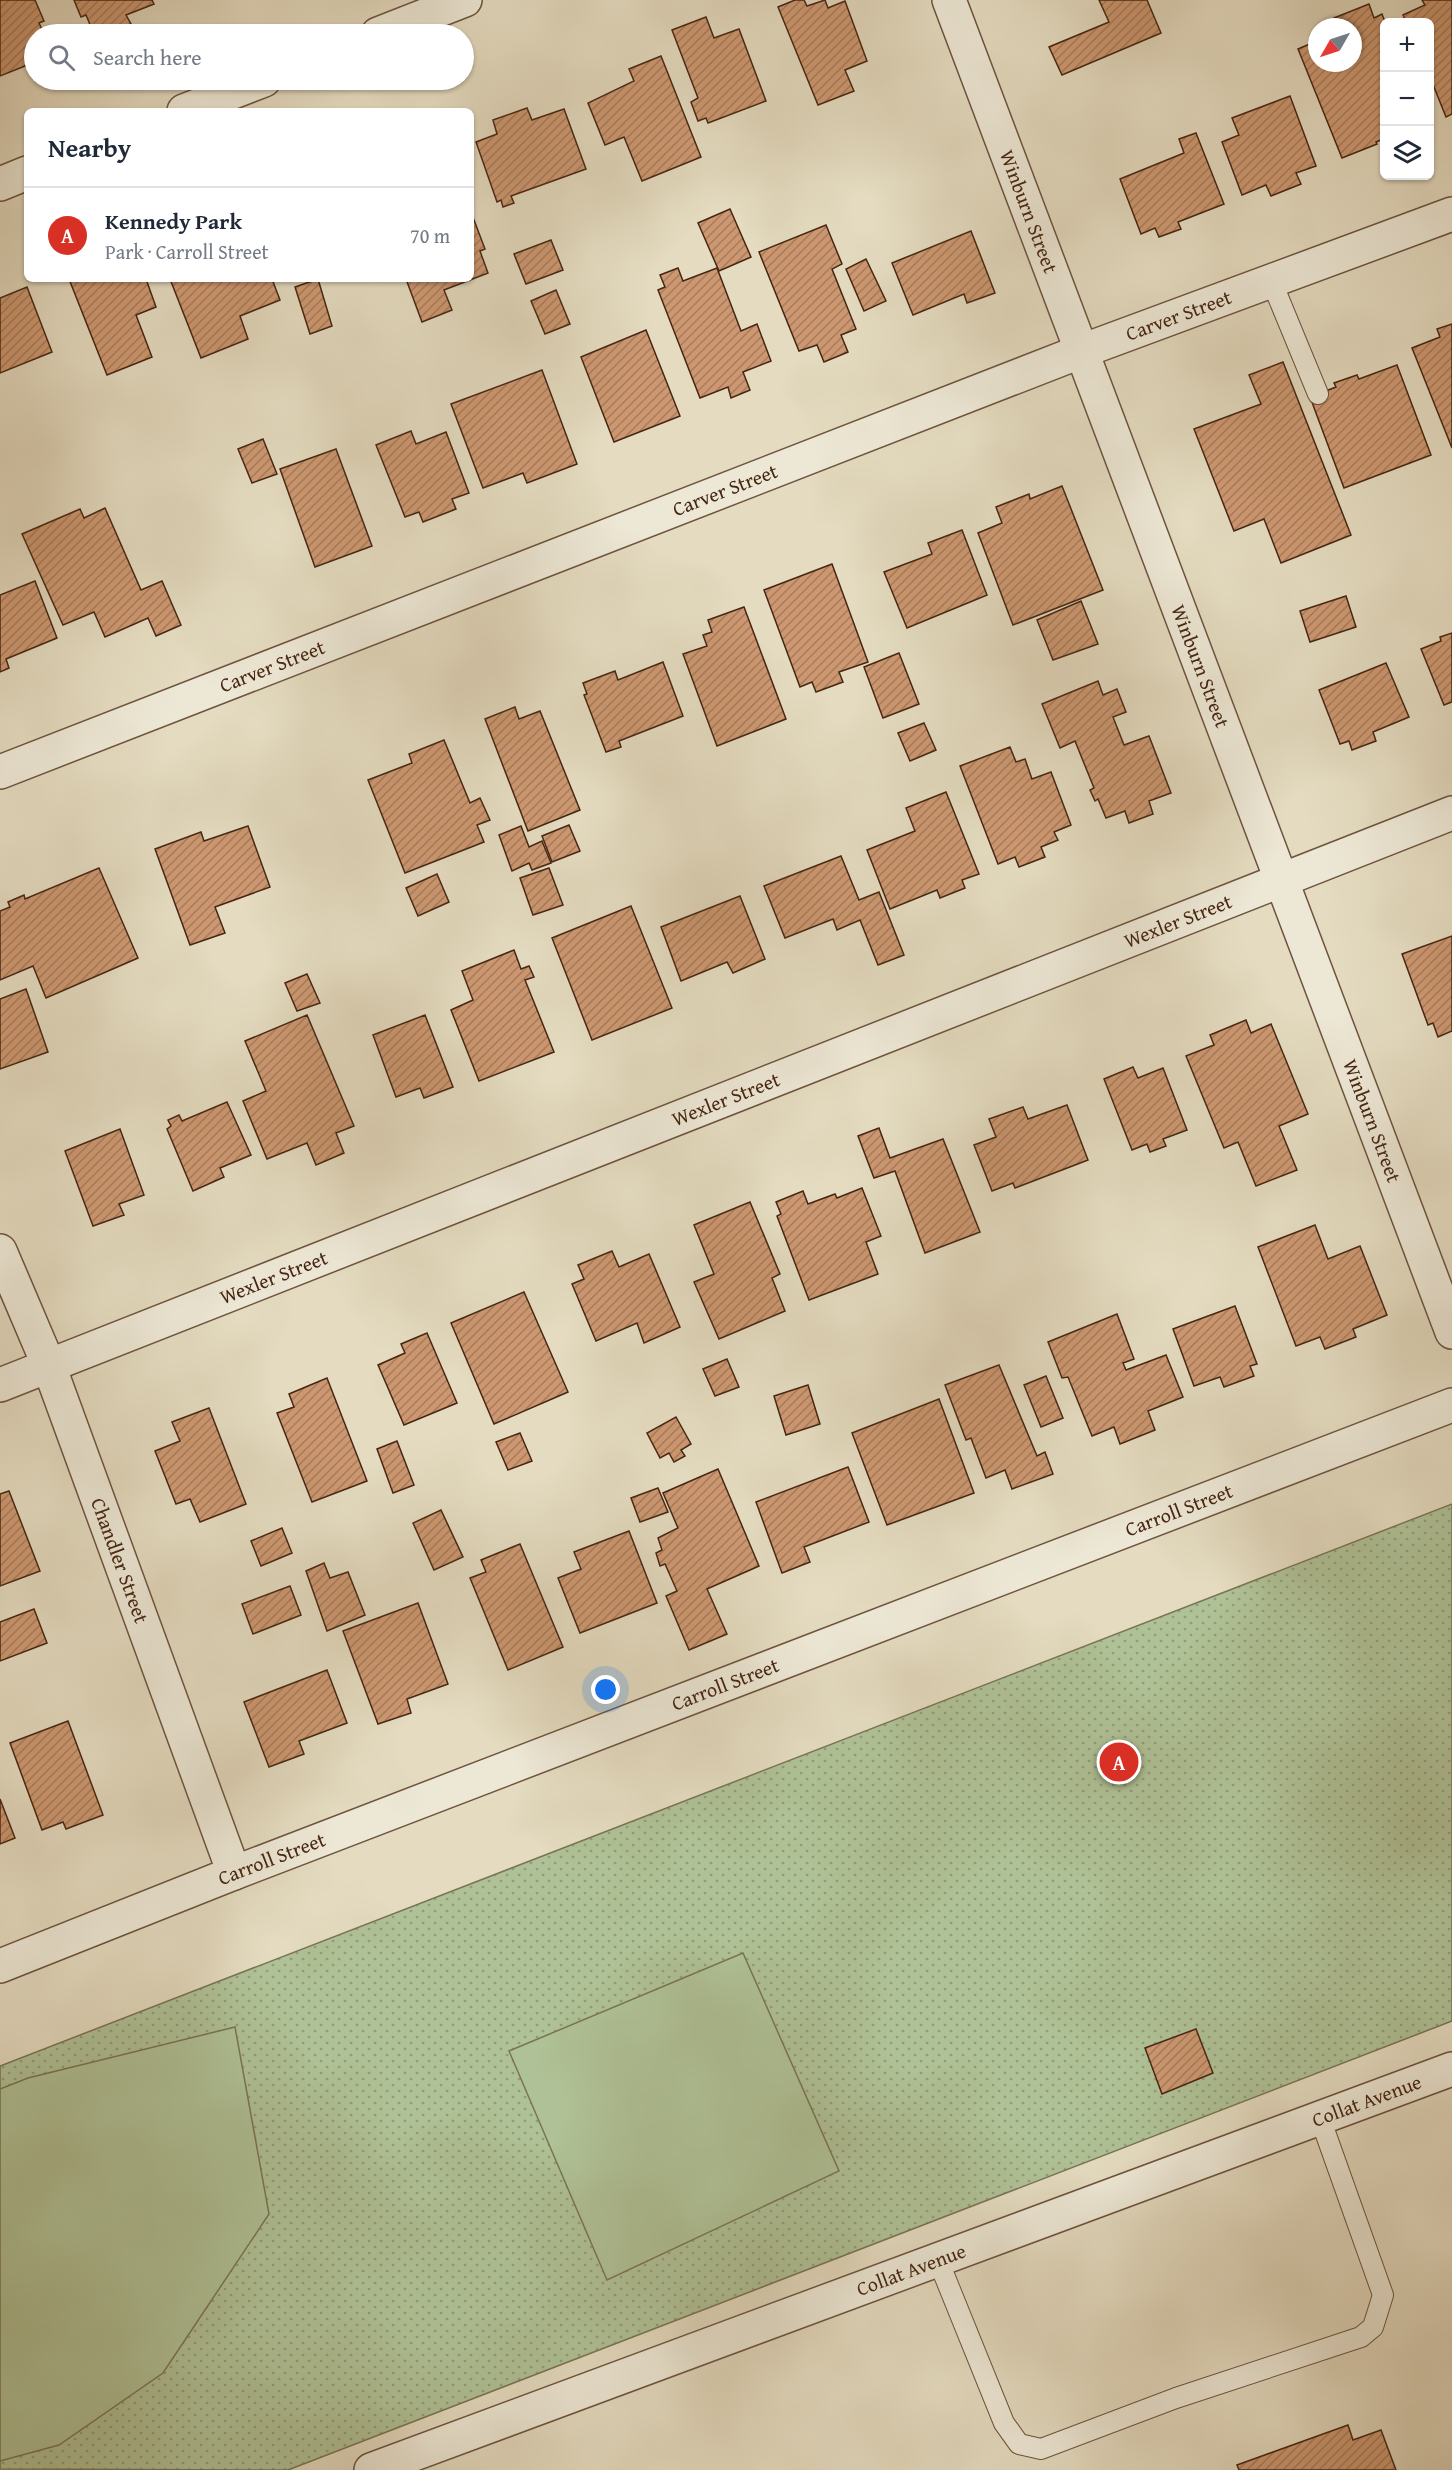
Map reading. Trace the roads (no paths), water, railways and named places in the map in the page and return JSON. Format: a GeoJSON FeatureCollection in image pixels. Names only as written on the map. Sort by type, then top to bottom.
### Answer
{"type":"FeatureCollection","features":[{"type":"Feature","properties":{"kind":"street"},"geometry":{"type":"LineString","coordinates":[[404,24],[465,0]]}},
{"type":"Feature","properties":{"kind":"street","name":"Winburn Street"},"geometry":{"type":"LineString","coordinates":[[950,0],[1452,1332]]}},
{"type":"Feature","properties":{"kind":"street"},"geometry":{"type":"LineString","coordinates":[[192,108],[238,90]]}},
{"type":"Feature","properties":{"kind":"street"},"geometry":{"type":"LineString","coordinates":[[0,184],[24,174]]}},
{"type":"Feature","properties":{"kind":"street","name":"Carver Street"},"geometry":{"type":"LineString","coordinates":[[0,772],[1082,351],[1271,280],[1451,218]]}},
{"type":"Feature","properties":{"kind":"street","name":"Wexler Street"},"geometry":{"type":"LineString","coordinates":[[0,1385],[1452,813]]}},
{"type":"Feature","properties":{"kind":"street","name":"Chandler Street"},"geometry":{"type":"LineString","coordinates":[[0,1251],[49,1366],[234,1873]]}},
{"type":"Feature","properties":{"kind":"street","name":"Carroll Street"},"geometry":{"type":"LineString","coordinates":[[0,1966],[234,1873],[1452,1405]]}},
{"type":"Feature","properties":{"kind":"street","name":"Collat Avenue"},"geometry":{"type":"LineString","coordinates":[[371,2470],[1452,2069]]}},
{"type":"Feature","properties":{"kind":"lane"},"geometry":{"type":"LineString","coordinates":[[1271,280],[1318,394]]}},
{"type":"Feature","properties":{"kind":"lane"},"geometry":{"type":"LineString","coordinates":[[938,2260],[1004,2423],[1019,2444],[1041,2449],[1176,2398],[1361,2337],[1373,2327],[1383,2295],[1320,2118]]}},
{"type":"Feature","properties":{"kind":"place","name":"Kennedy Park"},"geometry":{"type":"Point","coordinates":[1119,1762]}}]}
